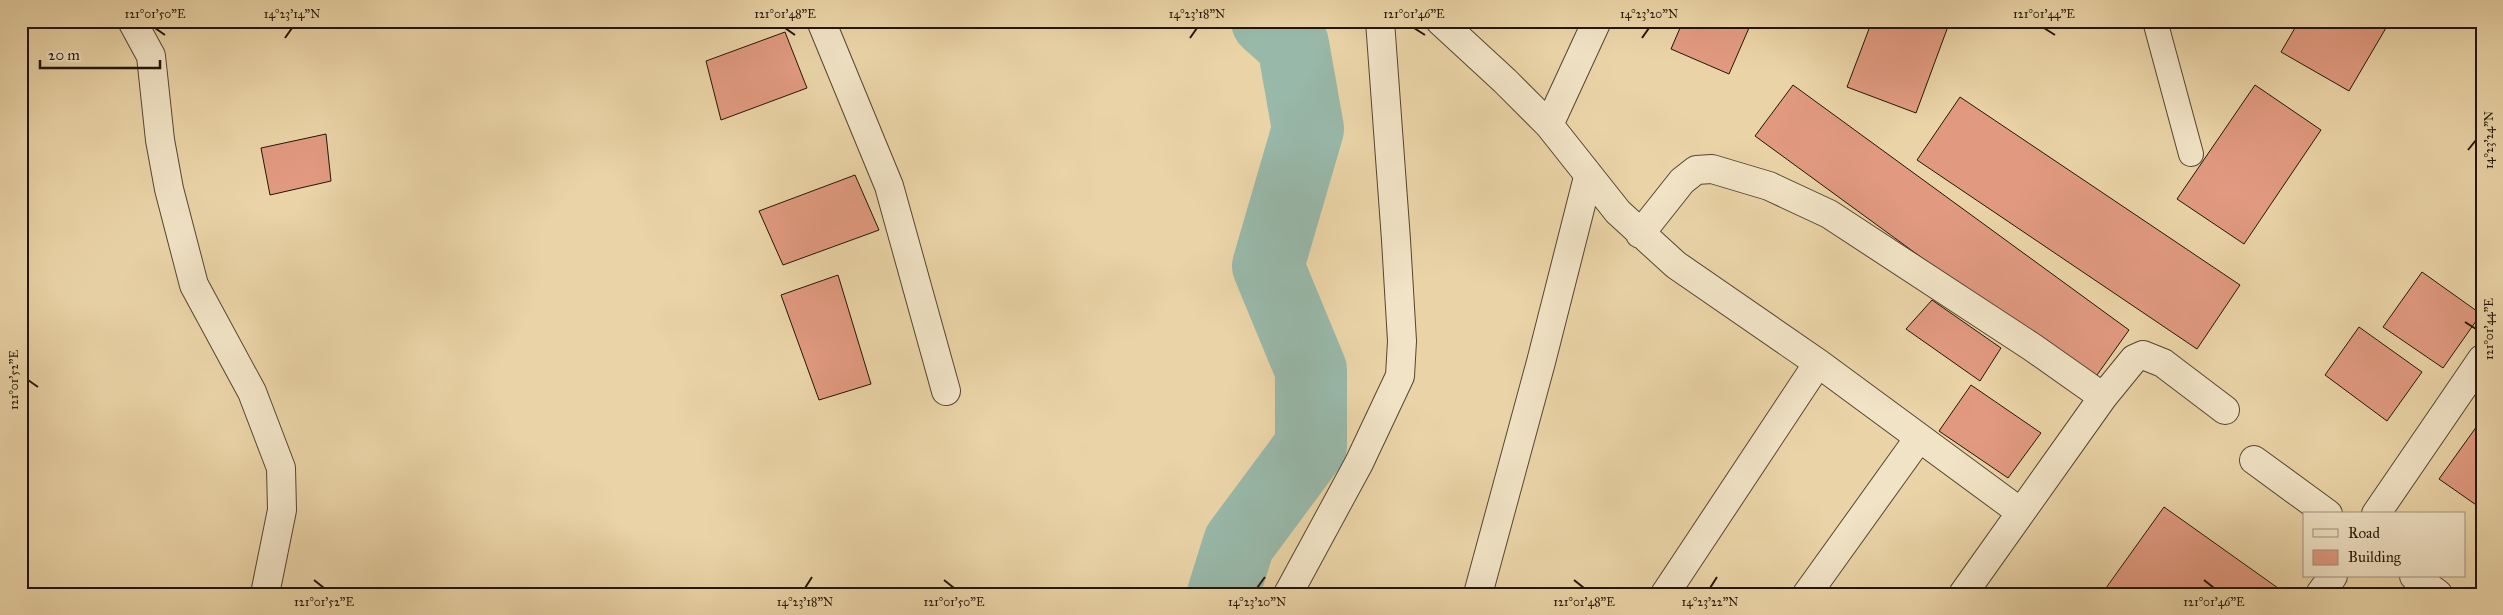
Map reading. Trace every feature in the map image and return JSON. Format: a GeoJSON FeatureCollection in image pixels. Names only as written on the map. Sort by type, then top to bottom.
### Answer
{"type":"FeatureCollection","features":[{"type":"Feature","properties":{"kind":"street"},"geometry":{"type":"LineString","coordinates":[[132,21],[152,56],[160,140],[169,189],[194,285],[252,392],[281,468],[282,510],[265,594]]}},
{"type":"Feature","properties":{"kind":"street"},"geometry":{"type":"LineString","coordinates":[[821,21],[890,186],[946,391]]}},
{"type":"Feature","properties":{"kind":"street"},"geometry":{"type":"LineString","coordinates":[[1288,594],[1359,463],[1400,376],[1402,341],[1380,21]]}},
{"type":"Feature","properties":{"kind":"street"},"geometry":{"type":"LineString","coordinates":[[1440,21],[1549,125],[1588,177],[1640,234],[1676,265],[1818,363],[2020,511]]}},
{"type":"Feature","properties":{"kind":"street"},"geometry":{"type":"LineString","coordinates":[[1549,125],[1597,21]]}},
{"type":"Feature","properties":{"kind":"street"},"geometry":{"type":"LineString","coordinates":[[1640,234],[1682,181],[1696,170],[1712,169],[1769,186],[1828,214],[2032,347],[2103,397]]}},
{"type":"Feature","properties":{"kind":"street"},"geometry":{"type":"LineString","coordinates":[[1478,594],[1541,362],[1588,177]]}},
{"type":"Feature","properties":{"kind":"street"},"geometry":{"type":"LineString","coordinates":[[1963,594],[2020,511],[2103,397],[2134,359],[2142,355],[2163,363],[2226,410]]}},
{"type":"Feature","properties":{"kind":"street"},"geometry":{"type":"LineString","coordinates":[[2377,512],[2482,359]]}},
{"type":"Feature","properties":{"kind":"street"},"geometry":{"type":"LineString","coordinates":[[1665,594],[1818,363]]}},
{"type":"Feature","properties":{"kind":"street"},"geometry":{"type":"LineString","coordinates":[[1807,594],[1919,438]]}},
{"type":"Feature","properties":{"kind":"street"},"geometry":{"type":"LineString","coordinates":[[2254,460],[2325,512]]}},
{"type":"Feature","properties":{"kind":"street"},"geometry":{"type":"LineString","coordinates":[[2320,594],[2332,578]]}},
{"type":"Feature","properties":{"kind":"street"},"geometry":{"type":"LineString","coordinates":[[2417,578],[2438,594]]}},
{"type":"Feature","properties":{"kind":"lane"},"geometry":{"type":"LineString","coordinates":[[2155,21],[2191,154]]}},
{"type":"Feature","properties":{"kind":"building"},"geometry":{"type":"Polygon","coordinates":[[[1683,21],[1752,21],[1729,74],[1671,49],[1683,21]]]}},
{"type":"Feature","properties":{"kind":"building"},"geometry":{"type":"Polygon","coordinates":[[[1872,21],[1950,21],[1916,113],[1847,87],[1872,21]]]}},
{"type":"Feature","properties":{"kind":"building"},"geometry":{"type":"Polygon","coordinates":[[[2299,21],[2390,21],[2349,91],[2281,52],[2299,21]]]}},
{"type":"Feature","properties":{"kind":"building"},"geometry":{"type":"Polygon","coordinates":[[[785,32],[807,88],[721,120],[706,61],[785,32]]]}},
{"type":"Feature","properties":{"kind":"building"},"geometry":{"type":"Polygon","coordinates":[[[1793,85],[2129,330],[2092,382],[1755,136],[1793,85]]]}},
{"type":"Feature","properties":{"kind":"building"},"geometry":{"type":"Polygon","coordinates":[[[2255,85],[2321,130],[2244,244],[2177,199],[2255,85]]]}},
{"type":"Feature","properties":{"kind":"building"},"geometry":{"type":"Polygon","coordinates":[[[1960,97],[2240,285],[2197,349],[1917,160],[1960,97]]]}},
{"type":"Feature","properties":{"kind":"building"},"geometry":{"type":"Polygon","coordinates":[[[326,134],[331,181],[270,195],[261,148],[326,134]]]}},
{"type":"Feature","properties":{"kind":"building"},"geometry":{"type":"Polygon","coordinates":[[[855,175],[879,230],[783,265],[759,211],[855,175]]]}},
{"type":"Feature","properties":{"kind":"building"},"geometry":{"type":"Polygon","coordinates":[[[2422,272],[2481,314],[2443,368],[2383,327],[2422,272]]]}},
{"type":"Feature","properties":{"kind":"building"},"geometry":{"type":"Polygon","coordinates":[[[838,275],[871,384],[819,400],[781,295],[838,275]]]}},
{"type":"Feature","properties":{"kind":"building"},"geometry":{"type":"Polygon","coordinates":[[[1932,300],[2001,348],[1980,381],[1906,329],[1932,300]]]}},
{"type":"Feature","properties":{"kind":"building"},"geometry":{"type":"Polygon","coordinates":[[[2359,327],[2422,372],[2387,421],[2325,375],[2359,327]]]}},
{"type":"Feature","properties":{"kind":"building"},"geometry":{"type":"Polygon","coordinates":[[[1971,385],[2041,433],[2008,478],[1939,431],[1971,385]]]}},
{"type":"Feature","properties":{"kind":"building"},"geometry":{"type":"Polygon","coordinates":[[[2482,419],[2482,509],[2439,479],[2482,419]]]}},
{"type":"Feature","properties":{"kind":"building"},"geometry":{"type":"Polygon","coordinates":[[[2164,507],[2278,588],[2274,594],[2113,594],[2106,588],[2164,507]]]}},
{"type":"Feature","properties":{"kind":"waterway"},"geometry":{"type":"LineString","coordinates":[[1223,594],[1239,543],[1311,446],[1311,370],[1268,266],[1308,129],[1293,44],[1267,21]]}}]}
